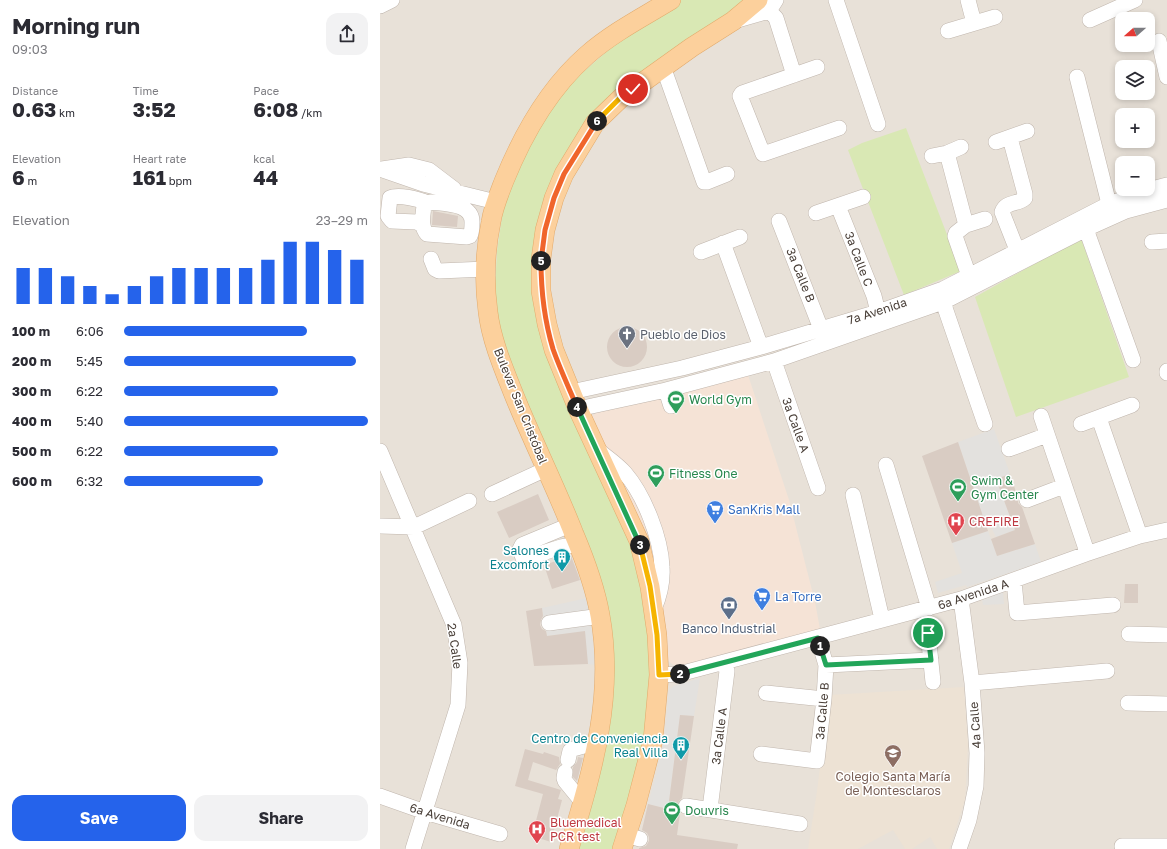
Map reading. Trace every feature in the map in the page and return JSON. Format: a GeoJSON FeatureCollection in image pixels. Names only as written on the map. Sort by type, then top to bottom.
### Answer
{"type":"FeatureCollection","features":[{"type":"Feature","properties":{"kind":"main road","name":"Bulevar San Cristóbal"},"geometry":{"type":"LineString","coordinates":[[569,849],[583,802],[598,742],[603,713],[606,682],[601,616],[595,590],[569,546],[562,528],[546,468],[497,352],[488,313],[484,226],[525,134],[541,108],[561,82],[587,55],[617,33],[671,0]]}},
{"type":"Feature","properties":{"kind":"main road"},"geometry":{"type":"LineString","coordinates":[[626,844],[653,740],[659,675],[657,635],[650,586],[639,541],[578,410],[554,350],[542,297],[541,259],[545,230],[554,198],[564,174],[595,123],[622,96],[692,47],[733,21],[768,4]]}},
{"type":"Feature","properties":{"kind":"street"},"geometry":{"type":"LineString","coordinates":[[380,6],[392,0]]}},
{"type":"Feature","properties":{"kind":"street"},"geometry":{"type":"LineString","coordinates":[[836,0],[878,124]]}},
{"type":"Feature","properties":{"kind":"street"},"geometry":{"type":"LineString","coordinates":[[968,0],[974,23]]}},
{"type":"Feature","properties":{"kind":"street"},"geometry":{"type":"LineString","coordinates":[[1090,20],[1135,0]]}},
{"type":"Feature","properties":{"kind":"street"},"geometry":{"type":"LineString","coordinates":[[768,4],[776,18],[794,75]]}},
{"type":"Feature","properties":{"kind":"street"},"geometry":{"type":"LineString","coordinates":[[948,31],[995,17]]}},
{"type":"Feature","properties":{"kind":"street"},"geometry":{"type":"LineString","coordinates":[[1160,41],[1167,77]]}},
{"type":"Feature","properties":{"kind":"street"},"geometry":{"type":"LineString","coordinates":[[633,89],[666,75],[692,47]]}},
{"type":"Feature","properties":{"kind":"street"},"geometry":{"type":"LineString","coordinates":[[817,67],[741,94],[762,153],[765,154],[839,128]]}},
{"type":"Feature","properties":{"kind":"street"},"geometry":{"type":"LineString","coordinates":[[666,75],[704,182],[727,174]]}},
{"type":"Feature","properties":{"kind":"street"},"geometry":{"type":"LineString","coordinates":[[1077,77],[1109,204]]}},
{"type":"Feature","properties":{"kind":"street"},"geometry":{"type":"LineString","coordinates":[[1017,250],[1002,212],[1007,204],[1022,201],[1026,194],[1003,140],[1027,131]]}},
{"type":"Feature","properties":{"kind":"street"},"geometry":{"type":"LineString","coordinates":[[932,156],[947,153],[961,147]]}},
{"type":"Feature","properties":{"kind":"street"},"geometry":{"type":"LineString","coordinates":[[947,153],[966,225]]}},
{"type":"Feature","properties":{"kind":"street"},"geometry":{"type":"LineString","coordinates":[[380,169],[409,164],[429,170],[460,193],[496,202]]}},
{"type":"Feature","properties":{"kind":"street","name":"7a Avenida"},"geometry":{"type":"LineString","coordinates":[[571,392],[682,368],[761,347],[878,312],[943,289],[1109,204],[1167,185]]}},
{"type":"Feature","properties":{"kind":"street"},"geometry":{"type":"LineString","coordinates":[[422,225],[417,222],[389,219],[390,198],[394,196],[420,199],[427,203],[431,202],[462,207],[484,226],[467,237],[427,234],[422,225],[424,206],[427,203]]}},
{"type":"Feature","properties":{"kind":"street"},"geometry":{"type":"LineString","coordinates":[[816,213],[863,197]]}},
{"type":"Feature","properties":{"kind":"street","name":"7a Avenida"},"geometry":{"type":"LineString","coordinates":[[578,410],[666,390],[774,361],[943,302],[1086,229],[1126,211],[1167,200]]}},
{"type":"Feature","properties":{"kind":"street","name":"3a Calle C"},"geometry":{"type":"LineString","coordinates":[[838,206],[874,296],[878,312]]}},
{"type":"Feature","properties":{"kind":"street"},"geometry":{"type":"LineString","coordinates":[[969,276],[955,236],[957,231],[966,225],[985,219]]}},
{"type":"Feature","properties":{"kind":"street","name":"3a Calle B"},"geometry":{"type":"LineString","coordinates":[[779,221],[821,329]]}},
{"type":"Feature","properties":{"kind":"street"},"geometry":{"type":"LineString","coordinates":[[1086,229],[1133,360]]}},
{"type":"Feature","properties":{"kind":"street"},"geometry":{"type":"LineString","coordinates":[[701,252],[740,237]]}},
{"type":"Feature","properties":{"kind":"street"},"geometry":{"type":"LineString","coordinates":[[1152,242],[1167,241]]}},
{"type":"Feature","properties":{"kind":"street"},"geometry":{"type":"LineString","coordinates":[[723,243],[761,347]]}},
{"type":"Feature","properties":{"kind":"street"},"geometry":{"type":"LineString","coordinates":[[431,259],[435,269],[439,271],[486,269]]}},
{"type":"Feature","properties":{"kind":"street"},"geometry":{"type":"LineString","coordinates":[[943,302],[986,424]]}},
{"type":"Feature","properties":{"kind":"street","name":"3a Calle A"},"geometry":{"type":"LineString","coordinates":[[774,361],[818,488]]}},
{"type":"Feature","properties":{"kind":"street"},"geometry":{"type":"LineString","coordinates":[[682,368],[687,384]]}},
{"type":"Feature","properties":{"kind":"street"},"geometry":{"type":"LineString","coordinates":[[666,390],[671,406]]}},
{"type":"Feature","properties":{"kind":"street"},"geometry":{"type":"LineString","coordinates":[[1081,424],[1132,404]]}},
{"type":"Feature","properties":{"kind":"street"},"geometry":{"type":"LineString","coordinates":[[1041,416],[1085,546],[1086,554]]}},
{"type":"Feature","properties":{"kind":"street"},"geometry":{"type":"LineString","coordinates":[[1099,418],[1140,536]]}},
{"type":"Feature","properties":{"kind":"street"},"geometry":{"type":"LineString","coordinates":[[1009,449],[1047,435]]}},
{"type":"Feature","properties":{"kind":"street","name":"2a Calle"},"geometry":{"type":"LineString","coordinates":[[380,451],[414,527],[454,625],[460,663],[458,705],[413,849]]}},
{"type":"Feature","properties":{"kind":"street"},"geometry":{"type":"LineString","coordinates":[[886,465],[929,608]]}},
{"type":"Feature","properties":{"kind":"street"},"geometry":{"type":"LineString","coordinates":[[492,494],[546,468]]}},
{"type":"Feature","properties":{"kind":"street"},"geometry":{"type":"LineString","coordinates":[[1027,500],[1064,486]]}},
{"type":"Feature","properties":{"kind":"street"},"geometry":{"type":"LineString","coordinates":[[853,495],[882,620]]}},
{"type":"Feature","properties":{"kind":"street"},"geometry":{"type":"LineString","coordinates":[[380,526],[414,527],[469,501]]}},
{"type":"Feature","properties":{"kind":"street"},"geometry":{"type":"LineString","coordinates":[[562,528],[522,545],[520,549],[523,558],[569,546]]}},
{"type":"Feature","properties":{"kind":"street","name":"6a Avenida A"},"geometry":{"type":"LineString","coordinates":[[659,675],[679,674],[724,663],[962,599],[1086,554],[1140,536],[1167,530]]}},
{"type":"Feature","properties":{"kind":"street"},"geometry":{"type":"LineString","coordinates":[[1014,580],[1017,613],[1113,605]]}},
{"type":"Feature","properties":{"kind":"street","name":"4a Calle"},"geometry":{"type":"LineString","coordinates":[[959,849],[969,820],[976,786],[977,753],[972,683],[962,599]]}},
{"type":"Feature","properties":{"kind":"street"},"geometry":{"type":"LineString","coordinates":[[549,623],[601,616]]}},
{"type":"Feature","properties":{"kind":"street"},"geometry":{"type":"LineString","coordinates":[[928,633],[933,682]]}},
{"type":"Feature","properties":{"kind":"street"},"geometry":{"type":"LineString","coordinates":[[1129,634],[1167,635]]}},
{"type":"Feature","properties":{"kind":"street","name":"3a Calle B"},"geometry":{"type":"LineString","coordinates":[[762,754],[817,761],[826,665],[818,638]]}},
{"type":"Feature","properties":{"kind":"street"},"geometry":{"type":"LineString","coordinates":[[826,665],[931,660]]}},
{"type":"Feature","properties":{"kind":"street","name":"3a Calle A"},"geometry":{"type":"LineString","coordinates":[[710,809],[727,671],[724,663]]}},
{"type":"Feature","properties":{"kind":"street"},"geometry":{"type":"LineString","coordinates":[[972,683],[1107,671]]}},
{"type":"Feature","properties":{"kind":"street"},"geometry":{"type":"LineString","coordinates":[[766,692],[824,699]]}},
{"type":"Feature","properties":{"kind":"street"},"geometry":{"type":"LineString","coordinates":[[1128,703],[1167,704]]}},
{"type":"Feature","properties":{"kind":"street"},"geometry":{"type":"LineString","coordinates":[[583,802],[565,781],[566,766],[570,751],[598,742]]}},
{"type":"Feature","properties":{"kind":"street","name":"6a Avenida"},"geometry":{"type":"LineString","coordinates":[[380,796],[425,812],[500,834]]}},
{"type":"Feature","properties":{"kind":"street"},"geometry":{"type":"LineString","coordinates":[[686,806],[800,824]]}},
{"type":"Feature","properties":{"kind":"street"},"geometry":{"type":"LineString","coordinates":[[1122,846],[1167,846]]}},
{"type":"Feature","properties":{"kind":"shaded area"},"geometry":{"type":"Polygon","coordinates":[[[380,0],[1167,0],[1167,849],[380,849],[380,0]]]}},
{"type":"Feature","properties":{"kind":"shaded area","name":"SanKris Mall"},"geometry":{"type":"Polygon","coordinates":[[[748,375],[789,500],[815,602],[820,629],[681,668],[672,664],[666,659],[590,417],[599,411],[748,375]]]}},
{"type":"Feature","properties":{"kind":"shaded area"},"geometry":{"type":"Polygon","coordinates":[[[994,429],[1010,474],[996,479],[1015,530],[996,537],[990,525],[986,526],[958,442],[994,429]]]}},
{"type":"Feature","properties":{"kind":"shaded area"},"geometry":{"type":"Polygon","coordinates":[[[988,531],[997,556],[1035,544],[1041,562],[967,587],[966,585],[938,593],[935,582],[962,573],[952,543],[988,531]]]}},
{"type":"Feature","properties":{"kind":"shaded area"},"geometry":{"type":"Polygon","coordinates":[[[1003,592],[1004,604],[983,605],[982,599],[1003,592]]]}},
{"type":"Feature","properties":{"kind":"shaded area"},"geometry":{"type":"Polygon","coordinates":[[[587,598],[596,665],[588,664],[584,632],[547,636],[542,608],[587,598]]]}},
{"type":"Feature","properties":{"kind":"shaded area"},"geometry":{"type":"Polygon","coordinates":[[[700,678],[694,716],[680,715],[667,817],[656,815],[660,807],[648,804],[665,734],[669,692],[674,686],[700,678]]]}},
{"type":"Feature","properties":{"kind":"shaded area","name":"Colegio Santa María de Montesclaros"},"geometry":{"type":"Polygon","coordinates":[[[964,687],[968,745],[965,800],[949,849],[937,849],[930,837],[912,849],[905,849],[893,830],[858,849],[808,849],[829,695],[964,687]]]}},
{"type":"Feature","properties":{"kind":"green space"},"geometry":{"type":"Polygon","coordinates":[[[679,0],[752,0],[629,86],[564,166],[536,285],[635,544],[655,676],[649,735],[617,849],[574,849],[608,654],[502,344],[494,305],[497,251],[505,196],[515,166],[566,87],[620,40],[679,0]]]}},
{"type":"Feature","properties":{"kind":"green space"},"geometry":{"type":"Polygon","coordinates":[[[906,128],[961,271],[904,295],[848,150],[862,143],[906,128]]]}},
{"type":"Feature","properties":{"kind":"green space"},"geometry":{"type":"Polygon","coordinates":[[[1081,238],[1129,377],[1016,417],[975,297],[1081,238]]]}},
{"type":"Feature","properties":{"kind":"building"},"geometry":{"type":"Polygon","coordinates":[[[433,211],[458,216],[457,227],[432,225],[433,211]]]}},
{"type":"Feature","properties":{"kind":"building","name":"Pueblo de Dios"},"geometry":{"type":"Polygon","coordinates":[[[631,327],[638,330],[644,336],[647,347],[646,355],[638,364],[631,367],[623,367],[616,364],[608,355],[607,343],[610,336],[619,328],[631,327]]]}},
{"type":"Feature","properties":{"kind":"building","name":"Swim & Gym Center"},"geometry":{"type":"Polygon","coordinates":[[[958,442],[988,531],[952,543],[922,456],[958,442]]]}},
{"type":"Feature","properties":{"kind":"building"},"geometry":{"type":"Polygon","coordinates":[[[1010,474],[1018,498],[1018,503],[1022,507],[1035,544],[997,556],[991,539],[1015,530],[996,479],[1010,474]]]}},
{"type":"Feature","properties":{"kind":"building"},"geometry":{"type":"Polygon","coordinates":[[[538,494],[549,520],[509,538],[497,512],[538,494]]]}},
{"type":"Feature","properties":{"kind":"building","name":"Salones Excomfort"},"geometry":{"type":"Polygon","coordinates":[[[571,556],[580,580],[552,589],[544,565],[571,556]]]}},
{"type":"Feature","properties":{"kind":"building"},"geometry":{"type":"Polygon","coordinates":[[[1125,584],[1138,584],[1138,603],[1124,603],[1125,584]]]}},
{"type":"Feature","properties":{"kind":"building"},"geometry":{"type":"Polygon","coordinates":[[[542,608],[543,616],[540,625],[542,629],[546,631],[547,636],[585,631],[588,664],[534,666],[526,611],[542,608]]]}},
{"type":"Feature","properties":{"kind":"building","name":"Centro de Conveniencia Real Villa"},"geometry":{"type":"Polygon","coordinates":[[[680,715],[694,716],[682,798],[677,805],[680,813],[677,835],[738,844],[737,849],[639,849],[646,846],[649,841],[647,833],[642,830],[648,804],[668,809],[680,715]]]}},
{"type":"Feature","properties":{"kind":"building"},"geometry":{"type":"Polygon","coordinates":[[[525,749],[543,754],[544,752],[559,757],[560,764],[556,770],[533,762],[528,780],[561,790],[558,799],[562,800],[551,842],[532,836],[543,794],[515,786],[525,749]]]}},
{"type":"Feature","properties":{"kind":"building"},"geometry":{"type":"Polygon","coordinates":[[[578,757],[583,758],[577,781],[573,777],[573,767],[577,762],[578,757]]]}},
{"type":"Feature","properties":{"kind":"place","name":"Pueblo de Dios"},"geometry":{"type":"Point","coordinates":[627,349]}},
{"type":"Feature","properties":{"kind":"place","name":"World Gym"},"geometry":{"type":"Point","coordinates":[676,414]}},
{"type":"Feature","properties":{"kind":"place","name":"Fitness One"},"geometry":{"type":"Point","coordinates":[656,488]}},
{"type":"Feature","properties":{"kind":"place","name":"Swim & Gym Center"},"geometry":{"type":"Point","coordinates":[958,502]}},
{"type":"Feature","properties":{"kind":"place","name":"SanKris Mall"},"geometry":{"type":"Point","coordinates":[715,524]}},
{"type":"Feature","properties":{"kind":"place","name":"CREFIRE"},"geometry":{"type":"Point","coordinates":[956,536]}},
{"type":"Feature","properties":{"kind":"place","name":"Salones Excomfort"},"geometry":{"type":"Point","coordinates":[562,572]}},
{"type":"Feature","properties":{"kind":"place","name":"La Torre"},"geometry":{"type":"Point","coordinates":[762,611]}},
{"type":"Feature","properties":{"kind":"place","name":"Banco Industrial"},"geometry":{"type":"Point","coordinates":[729,620]}},
{"type":"Feature","properties":{"kind":"place","name":"Centro de Conveniencia Real Villa"},"geometry":{"type":"Point","coordinates":[681,760]}},
{"type":"Feature","properties":{"kind":"place","name":"Colegio Santa María de Montesclaros"},"geometry":{"type":"Point","coordinates":[893,768]}},
{"type":"Feature","properties":{"kind":"place","name":"Douvris"},"geometry":{"type":"Point","coordinates":[672,825]}},
{"type":"Feature","properties":{"kind":"place","name":"Bluemedical PCR test"},"geometry":{"type":"Point","coordinates":[537,844]}},
{"type":"Feature","properties":{"kind":"route"},"geometry":{"type":"LineString","coordinates":[[633,89],[622,96],[595,123],[564,174],[554,198],[545,230],[541,259],[541,291],[547,324],[554,350],[578,410],[639,541],[650,586],[657,635],[659,675],[679,674],[818,638],[826,665],[931,660],[928,633]]}}]}
